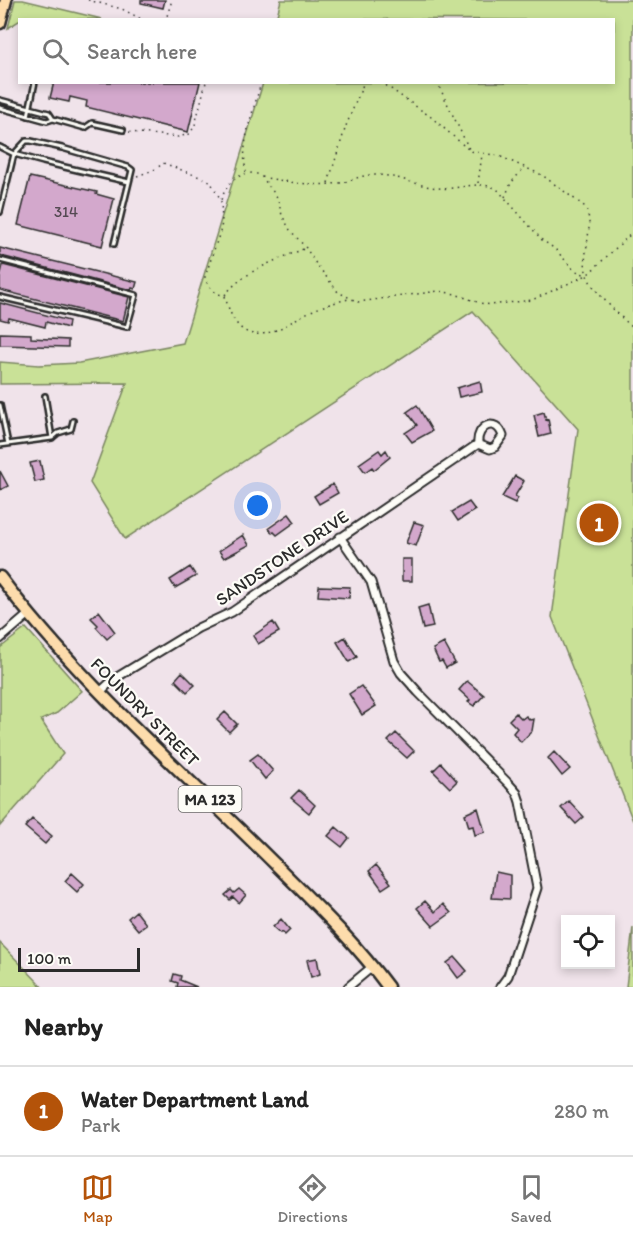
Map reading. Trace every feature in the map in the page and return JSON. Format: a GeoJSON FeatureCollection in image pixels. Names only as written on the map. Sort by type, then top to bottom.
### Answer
{"type":"FeatureCollection","features":[{"type":"Feature","properties":{"kind":"highway"},"geometry":{"type":"LineString","coordinates":[[0,23],[6,0]]}},
{"type":"Feature","properties":{"kind":"highway","name":"MA 123"},"geometry":{"type":"LineString","coordinates":[[0,577],[29,614]]}},
{"type":"Feature","properties":{"kind":"highway","name":"FOUNDRY STREET"},"geometry":{"type":"LineString","coordinates":[[29,614],[101,691],[328,915],[388,987]]}},
{"type":"Feature","properties":{"kind":"street","name":"SANDSTONE DRIVE"},"geometry":{"type":"LineString","coordinates":[[101,691],[114,679],[198,628],[232,612],[478,444]]}},
{"type":"Feature","properties":{"kind":"street"},"geometry":{"type":"LineString","coordinates":[[340,537],[371,582],[392,653],[401,673],[517,793],[537,888],[508,976],[500,987]]}},
{"type":"Feature","properties":{"kind":"street"},"geometry":{"type":"LineString","coordinates":[[0,639],[29,614]]}},
{"type":"Feature","properties":{"kind":"street"},"geometry":{"type":"LineString","coordinates":[[348,987],[372,967]]}},
{"type":"Feature","properties":{"kind":"lane"},"geometry":{"type":"LineString","coordinates":[[28,116],[35,84]]}},
{"type":"Feature","properties":{"kind":"lane"},"geometry":{"type":"LineString","coordinates":[[0,100],[49,113],[53,119]]}},
{"type":"Feature","properties":{"kind":"lane"},"geometry":{"type":"LineString","coordinates":[[0,108],[47,121],[53,119],[85,128],[92,123],[123,130]]}},
{"type":"Feature","properties":{"kind":"lane"},"geometry":{"type":"LineString","coordinates":[[0,212],[14,154],[28,141],[51,146],[130,168],[132,171],[114,243]]}},
{"type":"Feature","properties":{"kind":"lane"},"geometry":{"type":"LineString","coordinates":[[0,147],[14,154],[129,182]]}},
{"type":"Feature","properties":{"kind":"lane"},"geometry":{"type":"LineString","coordinates":[[0,260],[136,295],[127,327],[0,297]]}},
{"type":"Feature","properties":{"kind":"lane"},"geometry":{"type":"LineString","coordinates":[[45,396],[52,438]]}},
{"type":"Feature","properties":{"kind":"lane"},"geometry":{"type":"LineString","coordinates":[[0,405],[8,444]]}},
{"type":"Feature","properties":{"kind":"lane"},"geometry":{"type":"LineString","coordinates":[[0,445],[52,438],[58,433],[71,429],[73,421]]}},
{"type":"Feature","properties":{"kind":"path"},"geometry":{"type":"LineString","coordinates":[[88,0],[122,9],[139,18]]}},
{"type":"Feature","properties":{"kind":"path"},"geometry":{"type":"LineString","coordinates":[[165,18],[172,0]]}},
{"type":"Feature","properties":{"kind":"path"},"geometry":{"type":"LineString","coordinates":[[123,130],[178,137],[190,134],[195,124],[205,84]]}},
{"type":"Feature","properties":{"kind":"path"},"geometry":{"type":"LineString","coordinates":[[246,173],[244,148],[254,100],[260,84]]}},
{"type":"Feature","properties":{"kind":"path"},"geometry":{"type":"LineString","coordinates":[[327,184],[346,126],[363,84]]}},
{"type":"Feature","properties":{"kind":"path"},"geometry":{"type":"LineString","coordinates":[[384,84],[431,117],[470,151],[506,158],[542,175],[584,206],[588,212],[589,222],[586,238],[587,275]]}},
{"type":"Feature","properties":{"kind":"path"},"geometry":{"type":"LineString","coordinates":[[438,84],[470,151]]}},
{"type":"Feature","properties":{"kind":"path"},"geometry":{"type":"LineString","coordinates":[[478,184],[482,154]]}},
{"type":"Feature","properties":{"kind":"path"},"geometry":{"type":"LineString","coordinates":[[129,182],[139,175],[156,169],[163,163],[210,182],[221,200],[222,223],[205,277],[208,285],[217,294],[225,295]]}},
{"type":"Feature","properties":{"kind":"path"},"geometry":{"type":"LineString","coordinates":[[504,198],[511,183],[524,168]]}},
{"type":"Feature","properties":{"kind":"path"},"geometry":{"type":"LineString","coordinates":[[221,200],[236,176],[246,173],[255,173],[262,177],[291,183],[342,183],[374,174],[395,176],[439,189],[478,184],[490,186],[497,189],[542,240],[555,249],[574,270],[587,275],[609,304],[633,328]]}},
{"type":"Feature","properties":{"kind":"path"},"geometry":{"type":"LineString","coordinates":[[262,177],[277,197],[282,215],[290,230],[338,292],[358,302],[439,291],[480,303],[503,304],[532,300],[587,275],[633,232]]}},
{"type":"Feature","properties":{"kind":"path"},"geometry":{"type":"LineString","coordinates":[[306,248],[271,262],[235,282],[225,295],[229,314],[239,327],[247,332],[258,334],[276,330],[310,311],[349,299]]}},
{"type":"Feature","properties":{"kind":"green space"},"geometry":{"type":"Polygon","coordinates":[[[15,0],[98,18],[18,18],[18,21],[8,28],[15,0]]]}},
{"type":"Feature","properties":{"kind":"green space"},"geometry":{"type":"Polygon","coordinates":[[[281,0],[633,0],[633,821],[552,617],[578,429],[473,311],[125,539],[90,483],[127,383],[0,384],[0,362],[39,365],[79,363],[183,343],[263,84],[615,84],[615,18],[276,18],[281,0]]]}},
{"type":"Feature","properties":{"kind":"green space"},"geometry":{"type":"Polygon","coordinates":[[[26,628],[82,691],[57,713],[41,720],[63,754],[0,826],[0,648],[26,628]]]}},
{"type":"Feature","properties":{"kind":"green space"},"geometry":{"type":"Polygon","coordinates":[[[633,927],[633,987],[626,987],[633,927]]]}},
{"type":"Feature","properties":{"kind":"green space"},"geometry":{"type":"Polygon","coordinates":[[[0,943],[38,982],[42,987],[0,987],[0,943]]]}},
{"type":"Feature","properties":{"kind":"building"},"geometry":{"type":"Polygon","coordinates":[[[141,0],[165,0],[163,8],[141,3],[141,0]]]}},
{"type":"Feature","properties":{"kind":"building"},"geometry":{"type":"Polygon","coordinates":[[[54,84],[200,84],[188,132],[86,107],[87,101],[70,97],[69,102],[50,98],[54,84]]]}},
{"type":"Feature","properties":{"kind":"building"},"geometry":{"type":"Polygon","coordinates":[[[30,177],[97,192],[96,194],[114,199],[102,246],[18,225],[30,177]]]}},
{"type":"Feature","properties":{"kind":"building"},"geometry":{"type":"Polygon","coordinates":[[[0,248],[137,282],[135,289],[131,290],[5,257],[0,255],[0,248]]]}},
{"type":"Feature","properties":{"kind":"building"},"geometry":{"type":"Polygon","coordinates":[[[3,265],[129,297],[123,321],[0,290],[3,265]]]}},
{"type":"Feature","properties":{"kind":"building"},"geometry":{"type":"Polygon","coordinates":[[[0,303],[69,321],[68,328],[46,322],[45,327],[9,318],[8,321],[0,319],[0,303]]]}},
{"type":"Feature","properties":{"kind":"building"},"geometry":{"type":"Polygon","coordinates":[[[0,333],[31,334],[31,338],[68,340],[68,347],[0,345],[0,333]]]}},
{"type":"Feature","properties":{"kind":"building"},"geometry":{"type":"Polygon","coordinates":[[[480,381],[482,392],[459,397],[457,388],[480,381]]]}},
{"type":"Feature","properties":{"kind":"building"},"geometry":{"type":"Polygon","coordinates":[[[417,405],[432,431],[412,442],[405,433],[417,425],[407,412],[417,405]]]}},
{"type":"Feature","properties":{"kind":"building"},"geometry":{"type":"Polygon","coordinates":[[[544,412],[551,434],[539,437],[534,415],[544,412]]]}},
{"type":"Feature","properties":{"kind":"building"},"geometry":{"type":"Polygon","coordinates":[[[379,450],[382,454],[386,450],[390,457],[374,470],[372,467],[365,472],[359,464],[379,450]]]}},
{"type":"Feature","properties":{"kind":"building"},"geometry":{"type":"Polygon","coordinates":[[[40,461],[44,480],[35,482],[30,463],[40,461]]]}},
{"type":"Feature","properties":{"kind":"building"},"geometry":{"type":"Polygon","coordinates":[[[0,471],[8,486],[0,490],[0,471]]]}},
{"type":"Feature","properties":{"kind":"building"},"geometry":{"type":"Polygon","coordinates":[[[515,476],[524,481],[515,496],[518,498],[515,503],[502,497],[515,476]]]}},
{"type":"Feature","properties":{"kind":"building"},"geometry":{"type":"Polygon","coordinates":[[[333,484],[338,493],[319,504],[314,496],[333,484]]]}},
{"type":"Feature","properties":{"kind":"building"},"geometry":{"type":"Polygon","coordinates":[[[469,502],[475,510],[458,521],[452,512],[469,502]]]}},
{"type":"Feature","properties":{"kind":"building"},"geometry":{"type":"Polygon","coordinates":[[[289,514],[295,522],[277,535],[272,533],[269,528],[289,514]]]}},
{"type":"Feature","properties":{"kind":"building"},"geometry":{"type":"Polygon","coordinates":[[[414,522],[424,525],[416,546],[406,543],[414,522]]]}},
{"type":"Feature","properties":{"kind":"building"},"geometry":{"type":"Polygon","coordinates":[[[243,535],[249,545],[224,558],[219,551],[243,535]]]}},
{"type":"Feature","properties":{"kind":"building"},"geometry":{"type":"Polygon","coordinates":[[[402,559],[412,559],[412,581],[402,581],[402,559]]]}},
{"type":"Feature","properties":{"kind":"building"},"geometry":{"type":"Polygon","coordinates":[[[190,567],[196,576],[175,588],[170,580],[190,567]]]}},
{"type":"Feature","properties":{"kind":"building"},"geometry":{"type":"Polygon","coordinates":[[[319,586],[350,587],[349,598],[318,596],[319,586]]]}},
{"type":"Feature","properties":{"kind":"building"},"geometry":{"type":"Polygon","coordinates":[[[428,605],[433,627],[423,629],[418,608],[428,605]]]}},
{"type":"Feature","properties":{"kind":"building"},"geometry":{"type":"Polygon","coordinates":[[[99,611],[115,632],[107,639],[91,618],[99,611]]]}},
{"type":"Feature","properties":{"kind":"building"},"geometry":{"type":"Polygon","coordinates":[[[273,622],[279,632],[258,644],[253,636],[273,622]]]}},
{"type":"Feature","properties":{"kind":"building"},"geometry":{"type":"Polygon","coordinates":[[[345,637],[357,657],[349,662],[337,642],[345,637]]]}},
{"type":"Feature","properties":{"kind":"building"},"geometry":{"type":"Polygon","coordinates":[[[444,643],[455,663],[446,668],[442,661],[439,662],[433,649],[444,643]]]}},
{"type":"Feature","properties":{"kind":"building"},"geometry":{"type":"Polygon","coordinates":[[[182,672],[195,685],[187,692],[175,680],[182,672]]]}},
{"type":"Feature","properties":{"kind":"building"},"geometry":{"type":"Polygon","coordinates":[[[467,681],[484,695],[474,706],[459,690],[467,681]]]}},
{"type":"Feature","properties":{"kind":"building"},"geometry":{"type":"Polygon","coordinates":[[[361,686],[376,706],[362,715],[349,694],[361,686]]]}},
{"type":"Feature","properties":{"kind":"building"},"geometry":{"type":"Polygon","coordinates":[[[225,712],[237,724],[229,732],[217,720],[225,712]]]}},
{"type":"Feature","properties":{"kind":"building"},"geometry":{"type":"Polygon","coordinates":[[[516,713],[522,719],[526,716],[530,720],[534,719],[532,731],[521,742],[513,733],[517,728],[509,720],[516,713]]]}},
{"type":"Feature","properties":{"kind":"building"},"geometry":{"type":"Polygon","coordinates":[[[396,733],[414,751],[407,758],[388,741],[396,733]]]}},
{"type":"Feature","properties":{"kind":"building"},"geometry":{"type":"Polygon","coordinates":[[[554,752],[570,769],[562,776],[548,758],[554,752]]]}},
{"type":"Feature","properties":{"kind":"building"},"geometry":{"type":"Polygon","coordinates":[[[258,754],[273,771],[265,779],[250,760],[258,754]]]}},
{"type":"Feature","properties":{"kind":"building"},"geometry":{"type":"Polygon","coordinates":[[[441,763],[457,781],[450,788],[433,771],[441,763]]]}},
{"type":"Feature","properties":{"kind":"building"},"geometry":{"type":"Polygon","coordinates":[[[299,790],[315,805],[309,813],[291,798],[299,790]]]}},
{"type":"Feature","properties":{"kind":"building"},"geometry":{"type":"Polygon","coordinates":[[[569,801],[584,817],[576,824],[561,808],[569,801]]]}},
{"type":"Feature","properties":{"kind":"building"},"geometry":{"type":"Polygon","coordinates":[[[478,808],[485,832],[475,835],[473,826],[469,827],[465,814],[478,808]]]}},
{"type":"Feature","properties":{"kind":"building"},"geometry":{"type":"Polygon","coordinates":[[[32,819],[52,836],[45,844],[25,827],[32,819]]]}},
{"type":"Feature","properties":{"kind":"building"},"geometry":{"type":"Polygon","coordinates":[[[336,827],[349,838],[342,847],[328,836],[336,827]]]}},
{"type":"Feature","properties":{"kind":"building"},"geometry":{"type":"Polygon","coordinates":[[[376,865],[391,883],[382,889],[369,871],[376,865]]]}},
{"type":"Feature","properties":{"kind":"building"},"geometry":{"type":"Polygon","coordinates":[[[496,872],[510,875],[510,899],[492,898],[496,872]]]}},
{"type":"Feature","properties":{"kind":"building"},"geometry":{"type":"Polygon","coordinates":[[[72,873],[84,884],[77,892],[65,881],[72,873]]]}},
{"type":"Feature","properties":{"kind":"building"},"geometry":{"type":"Polygon","coordinates":[[[239,889],[246,895],[239,903],[233,897],[230,900],[225,895],[231,890],[234,893],[239,889]]]}},
{"type":"Feature","properties":{"kind":"building"},"geometry":{"type":"Polygon","coordinates":[[[425,901],[435,912],[443,904],[451,913],[433,926],[417,908],[425,901]]]}},
{"type":"Feature","properties":{"kind":"building"},"geometry":{"type":"Polygon","coordinates":[[[136,911],[146,924],[138,930],[128,918],[136,911]]]}},
{"type":"Feature","properties":{"kind":"building"},"geometry":{"type":"Polygon","coordinates":[[[281,919],[290,930],[285,935],[273,927],[281,919]]]}},
{"type":"Feature","properties":{"kind":"building"},"geometry":{"type":"Polygon","coordinates":[[[455,957],[467,971],[458,978],[447,963],[455,957]]]}},
{"type":"Feature","properties":{"kind":"building"},"geometry":{"type":"Polygon","coordinates":[[[317,958],[320,974],[311,977],[307,960],[317,958]]]}},
{"type":"Feature","properties":{"kind":"building"},"geometry":{"type":"Polygon","coordinates":[[[174,974],[181,976],[180,980],[197,987],[177,987],[178,983],[172,981],[174,974]]]}},
{"type":"Feature","properties":{"kind":"place","name":"Water Department Land"},"geometry":{"type":"Point","coordinates":[599,523]}}]}
